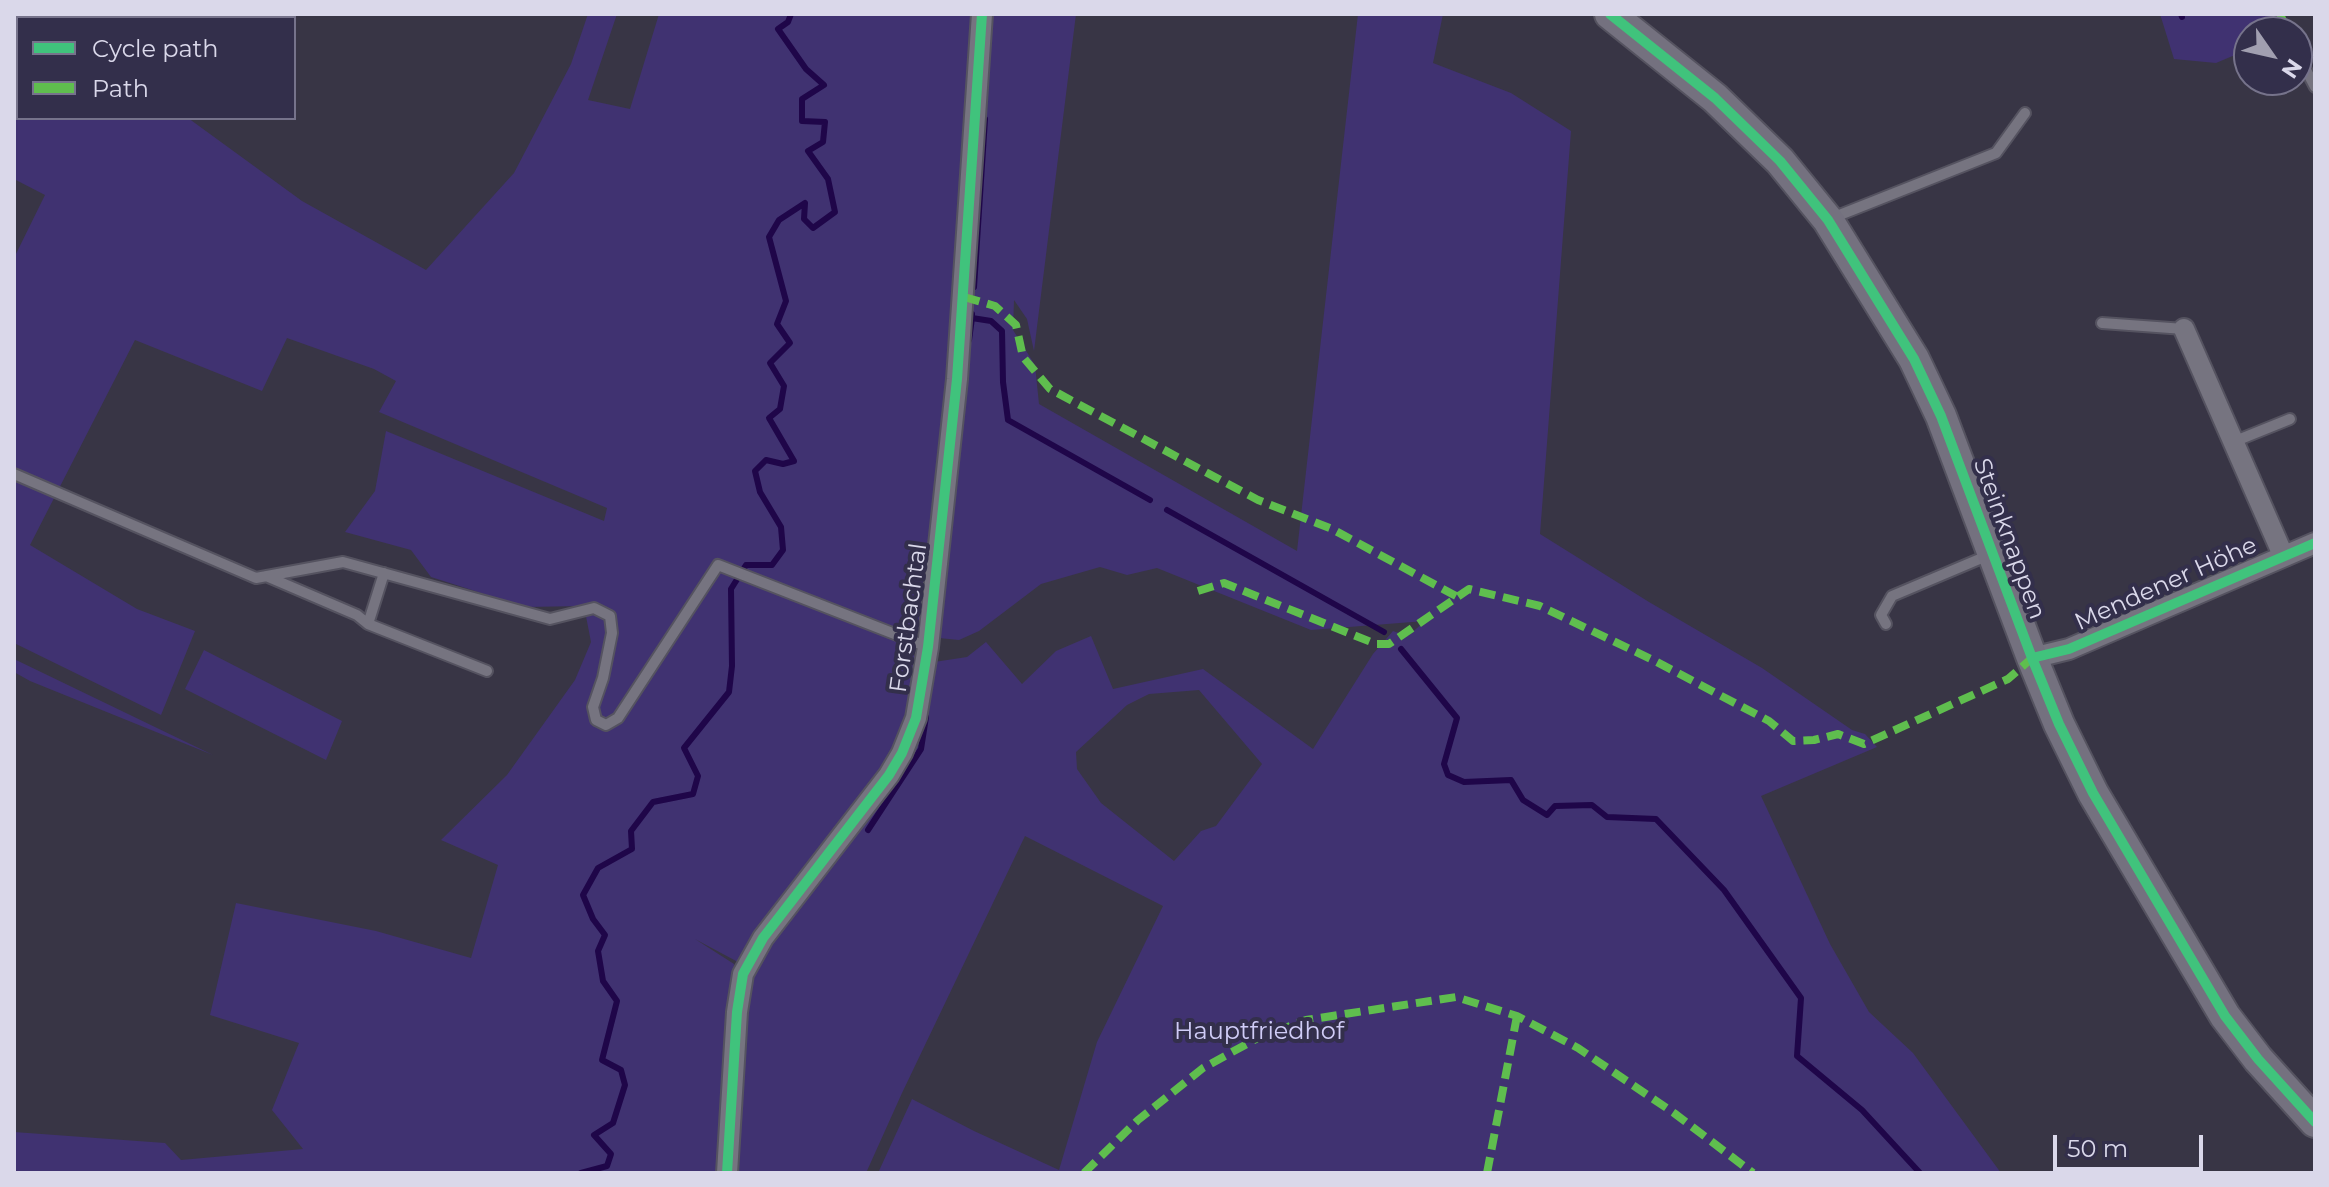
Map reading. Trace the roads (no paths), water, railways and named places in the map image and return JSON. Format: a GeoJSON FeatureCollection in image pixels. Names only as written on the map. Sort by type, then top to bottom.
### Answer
{"type":"FeatureCollection","features":[{"type":"Feature","properties":{"kind":"street","name":"Forstbachtal"},"geometry":{"type":"LineString","coordinates":[[727,1173],[737,1012],[743,974],[763,938],[863,812],[902,753],[916,718],[928,647],[964,297],[982,14]]}},
{"type":"Feature","properties":{"kind":"street","name":"Steinknappen"},"geometry":{"type":"LineString","coordinates":[[1610,14],[1715,98],[1780,161],[1828,220],[1914,359],[1954,449],[1991,554],[2059,724],[2093,793],[2225,1016],[2258,1059],[2315,1122]]}},
{"type":"Feature","properties":{"kind":"street","name":"Mendener Höhe"},"geometry":{"type":"LineString","coordinates":[[2184,329],[2283,555]]}},
{"type":"Feature","properties":{"kind":"street","name":"Mendener Höhe"},"geometry":{"type":"LineString","coordinates":[[2032,658],[2069,649],[2315,543]]}},
{"type":"Feature","properties":{"kind":"lane"},"geometry":{"type":"LineString","coordinates":[[1828,220],[1996,153],[2025,113]]}},
{"type":"Feature","properties":{"kind":"lane"},"geometry":{"type":"LineString","coordinates":[[2102,323],[2184,329]]}},
{"type":"Feature","properties":{"kind":"lane"},"geometry":{"type":"LineString","coordinates":[[2233,442],[2290,419]]}},
{"type":"Feature","properties":{"kind":"lane"},"geometry":{"type":"LineString","coordinates":[[14,474],[256,578],[343,562],[550,619],[594,608],[610,616],[612,633],[603,678],[593,707],[596,720],[606,725],[618,718],[718,565],[928,647]]}},
{"type":"Feature","properties":{"kind":"lane"},"geometry":{"type":"LineString","coordinates":[[1886,624],[1881,615],[1892,596],[1991,554]]}},
{"type":"Feature","properties":{"kind":"lane"},"geometry":{"type":"LineString","coordinates":[[368,624],[384,573]]}},
{"type":"Feature","properties":{"kind":"lane"},"geometry":{"type":"LineString","coordinates":[[266,576],[357,615],[368,624],[487,671]]}},
{"type":"Feature","properties":{"kind":"waterway"},"geometry":{"type":"LineString","coordinates":[[581,1173],[607,1166],[611,1154],[594,1135],[613,1123],[625,1085],[621,1070],[602,1060],[617,1001],[603,981],[598,951],[605,935],[593,919],[583,895],[598,868],[632,849],[631,831],[653,802],[693,794],[698,776],[684,748],[729,692],[732,666],[731,589],[746,565],[772,565],[783,550],[781,527],[760,492],[755,471],[766,460],[783,464],[794,461],[769,418],[780,409],[784,386],[770,363],[790,343],[777,324],[786,301],[769,237],[779,220],[805,203],[804,219],[813,228],[835,212],[828,179],[808,151],[823,142],[825,122],[802,121],[802,99],[824,85],[806,69],[778,29],[788,22],[791,14]]}},
{"type":"Feature","properties":{"kind":"waterway"},"geometry":{"type":"LineString","coordinates":[[974,287],[985,119]]}},
{"type":"Feature","properties":{"kind":"waterway"},"geometry":{"type":"LineString","coordinates":[[972,314],[972,318],[991,321],[1002,331],[1003,382],[1008,420],[1150,500]]}},
{"type":"Feature","properties":{"kind":"waterway"},"geometry":{"type":"LineString","coordinates":[[969,340],[972,318]]}},
{"type":"Feature","properties":{"kind":"waterway"},"geometry":{"type":"LineString","coordinates":[[1167,510],[1384,632]]}},
{"type":"Feature","properties":{"kind":"waterway"},"geometry":{"type":"LineString","coordinates":[[1401,649],[1457,718],[1444,764],[1448,775],[1464,782],[1511,780],[1523,800],[1547,815],[1555,806],[1592,805],[1607,817],[1656,819],[1724,890],[1801,998],[1797,1056],[1862,1110],[1920,1173]]}},
{"type":"Feature","properties":{"kind":"waterway"},"geometry":{"type":"LineString","coordinates":[[868,830],[921,749],[926,717]]}},
{"type":"Feature","properties":{"kind":"park label","name":"Hauptfriedhof"},"geometry":{"type":"Point","coordinates":[1259,1032]}}]}
